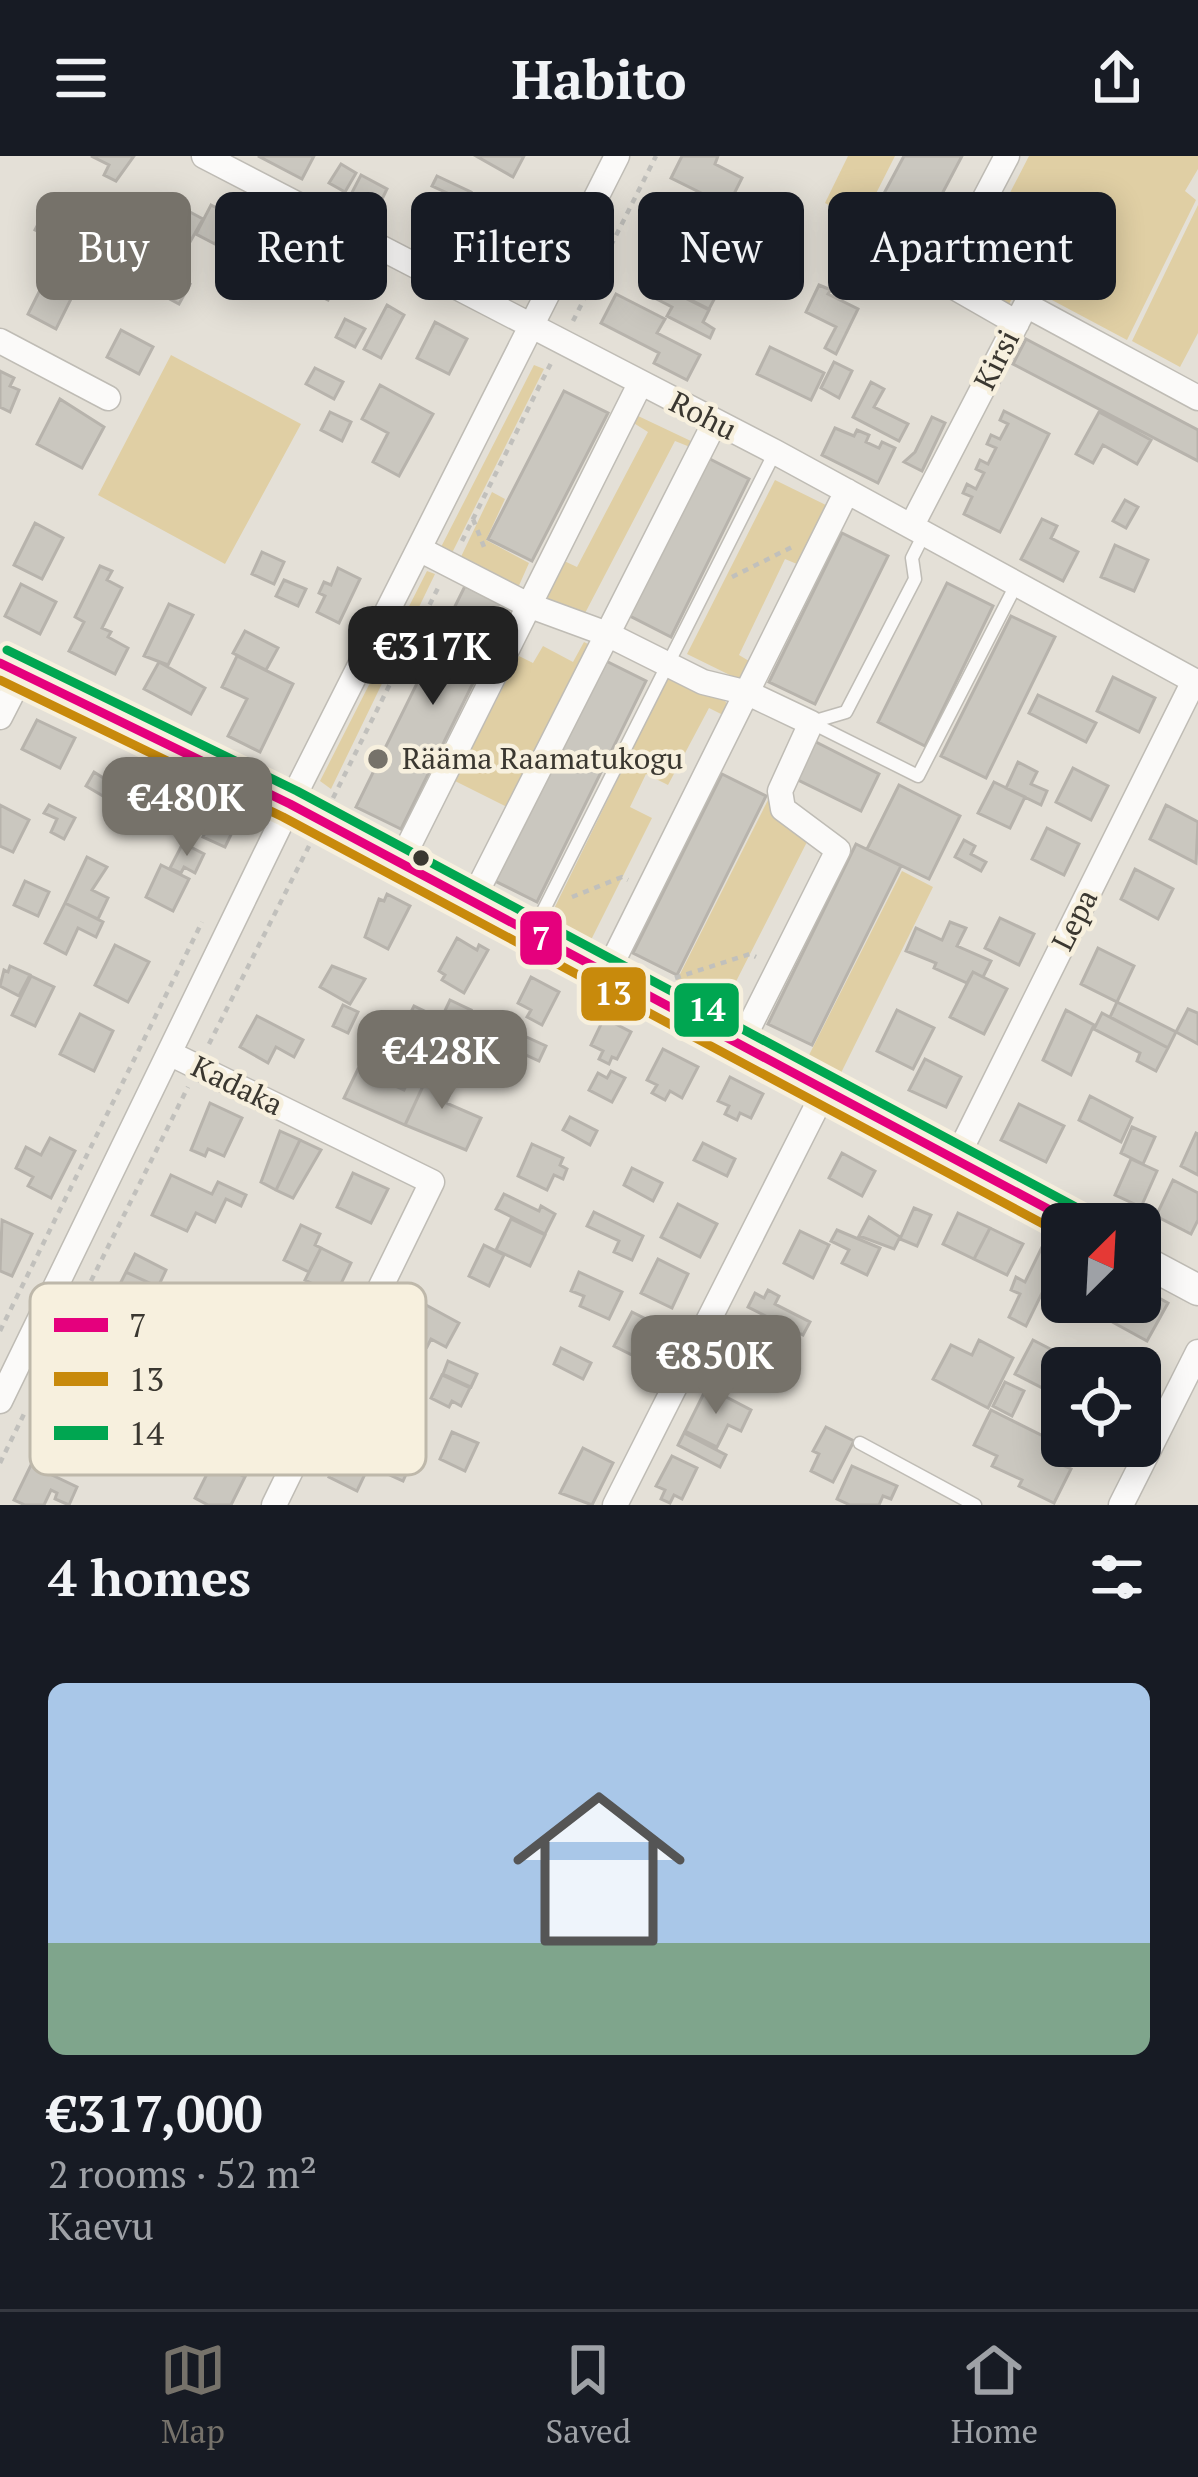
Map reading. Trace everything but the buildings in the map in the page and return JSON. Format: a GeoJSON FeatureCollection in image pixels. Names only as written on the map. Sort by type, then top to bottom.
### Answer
{"type":"FeatureCollection","features":[{"type":"Feature","properties":{"kind":"street","name":"Rohu"},"geometry":{"type":"LineString","coordinates":[[204,156],[775,452],[1196,682]]}},
{"type":"Feature","properties":{"kind":"street"},"geometry":{"type":"LineString","coordinates":[[58,1283],[290,804],[617,156]]}},
{"type":"Feature","properties":{"kind":"street"},"geometry":{"type":"LineString","coordinates":[[1007,156],[942,280],[1016,323]]}},
{"type":"Feature","properties":{"kind":"street","name":"Kirsi"},"geometry":{"type":"LineString","coordinates":[[918,529],[1026,305],[1198,398]]}},
{"type":"Feature","properties":{"kind":"street"},"geometry":{"type":"LineString","coordinates":[[0,341],[108,398]]}},
{"type":"Feature","properties":{"kind":"street"},"geometry":{"type":"LineString","coordinates":[[400,862],[640,384]]}},
{"type":"Feature","properties":{"kind":"street"},"geometry":{"type":"LineString","coordinates":[[472,901],[715,422]]}},
{"type":"Feature","properties":{"kind":"street"},"geometry":{"type":"LineString","coordinates":[[607,973],[847,491]]}},
{"type":"Feature","properties":{"kind":"street"},"geometry":{"type":"LineString","coordinates":[[418,549],[528,605],[608,634],[704,682],[748,692],[811,722],[780,791],[783,808],[838,850],[740,1045]]}},
{"type":"Feature","properties":{"kind":"street"},"geometry":{"type":"LineString","coordinates":[[0,717],[11,668],[290,804],[472,901],[538,921],[607,973],[1041,1205]]}},
{"type":"Feature","properties":{"kind":"street","name":"Lepa"},"geometry":{"type":"LineString","coordinates":[[956,1159],[1196,682]]}},
{"type":"Feature","properties":{"kind":"street","name":"Kadaka"},"geometry":{"type":"LineString","coordinates":[[171,1054],[432,1182],[383,1283]]}},
{"type":"Feature","properties":{"kind":"street"},"geometry":{"type":"LineString","coordinates":[[615,1505],[825,1090]]}},
{"type":"Feature","properties":{"kind":"street"},"geometry":{"type":"LineString","coordinates":[[1161,1270],[1198,1290]]}},
{"type":"Feature","properties":{"kind":"street"},"geometry":{"type":"LineString","coordinates":[[0,1401],[30,1340]]}},
{"type":"Feature","properties":{"kind":"street"},"geometry":{"type":"LineString","coordinates":[[1121,1505],[1198,1352]]}},
{"type":"Feature","properties":{"kind":"street","name":"Kadaka"},"geometry":{"type":"LineString","coordinates":[[274,1505],[289,1475]]}},
{"type":"Feature","properties":{"kind":"lane"},"geometry":{"type":"LineString","coordinates":[[538,921],[775,452]]}},
{"type":"Feature","properties":{"kind":"lane"},"geometry":{"type":"LineString","coordinates":[[811,722],[846,712],[915,579],[912,558],[918,529]]}},
{"type":"Feature","properties":{"kind":"lane"},"geometry":{"type":"LineString","coordinates":[[811,722],[918,776],[1017,583]]}},
{"type":"Feature","properties":{"kind":"lane"},"geometry":{"type":"LineString","coordinates":[[860,1444],[976,1505]]}},
{"type":"Feature","properties":{"kind":"path"},"geometry":{"type":"LineString","coordinates":[[704,592],[829,528]]}},
{"type":"Feature","properties":{"kind":"path"},"geometry":{"type":"LineString","coordinates":[[538,921],[622,878],[649,890]]}},
{"type":"Feature","properties":{"kind":"path"},"geometry":{"type":"LineString","coordinates":[[658,983],[750,954],[778,968]]}},
{"type":"Feature","properties":{"kind":"shaded area"},"geometry":{"type":"Polygon","coordinates":[[[848,156],[895,156],[877,192],[830,192],[848,156]]]}},
{"type":"Feature","properties":{"kind":"shaded area"},"geometry":{"type":"Polygon","coordinates":[[[1029,156],[1198,156],[1198,169],[1185,191],[1196,200],[1127,340],[1052,300],[1116,300],[1116,192],[1010,192],[1029,156]]]}},
{"type":"Feature","properties":{"kind":"shaded area"},"geometry":{"type":"Polygon","coordinates":[[[1198,205],[1198,333],[1180,367],[1132,341],[1198,205]]]}},
{"type":"Feature","properties":{"kind":"shaded area"},"geometry":{"type":"Polygon","coordinates":[[[989,300],[1011,300],[1006,310],[989,300]]]}},
{"type":"Feature","properties":{"kind":"shaded area"},"geometry":{"type":"Polygon","coordinates":[[[171,355],[301,424],[225,564],[98,495],[171,355]]]}},
{"type":"Feature","properties":{"kind":"shaded area"},"geometry":{"type":"Polygon","coordinates":[[[534,365],[544,369],[451,555],[440,549],[534,365]]]}},
{"type":"Feature","properties":{"kind":"shaded area"},"geometry":{"type":"Polygon","coordinates":[[[636,415],[693,442],[690,447],[675,441],[583,617],[541,599],[562,560],[577,567],[648,432],[632,422],[636,415]]]}},
{"type":"Feature","properties":{"kind":"shaded area"},"geometry":{"type":"Polygon","coordinates":[[[775,480],[834,509],[804,567],[785,559],[739,655],[754,664],[742,681],[687,654],[775,480]]]}},
{"type":"Feature","properties":{"kind":"shaded area"},"geometry":{"type":"Polygon","coordinates":[[[492,492],[505,499],[486,540],[529,563],[517,590],[459,561],[492,492]]]}},
{"type":"Feature","properties":{"kind":"shaded area"},"geometry":{"type":"Polygon","coordinates":[[[427,571],[435,574],[331,789],[320,781],[427,571]]]}},
{"type":"Feature","properties":{"kind":"shaded area"},"geometry":{"type":"Polygon","coordinates":[[[584,642],[592,646],[507,807],[455,781],[519,656],[533,663],[543,646],[573,662],[584,642]]]}},
{"type":"Feature","properties":{"kind":"shaded area"},"geometry":{"type":"Polygon","coordinates":[[[670,673],[725,701],[727,717],[709,708],[668,785],[646,774],[630,807],[652,818],[591,940],[550,917],[670,673]]]}},
{"type":"Feature","properties":{"kind":"shaded area"},"geometry":{"type":"Polygon","coordinates":[[[768,800],[780,817],[809,838],[721,1011],[674,986],[768,800]]]}},
{"type":"Feature","properties":{"kind":"shaded area"},"geometry":{"type":"Polygon","coordinates":[[[902,871],[933,887],[839,1077],[808,1057],[902,871]]]}},
{"type":"Feature","properties":{"kind":"transit line","name":"14"},"geometry":{"type":"LineString","coordinates":[[7,650],[297,791],[1068,1203]]}},
{"type":"Feature","properties":{"kind":"transit line","name":"7"},"geometry":{"type":"LineString","coordinates":[[0,663],[290,804],[1041,1205]]}},
{"type":"Feature","properties":{"kind":"transit line","name":"13"},"geometry":{"type":"LineString","coordinates":[[0,680],[283,817],[1041,1223]]}},
{"type":"Feature","properties":{"kind":"place","name":"Rääma Raamatukogu"},"geometry":{"type":"Point","coordinates":[378,759]}}]}
